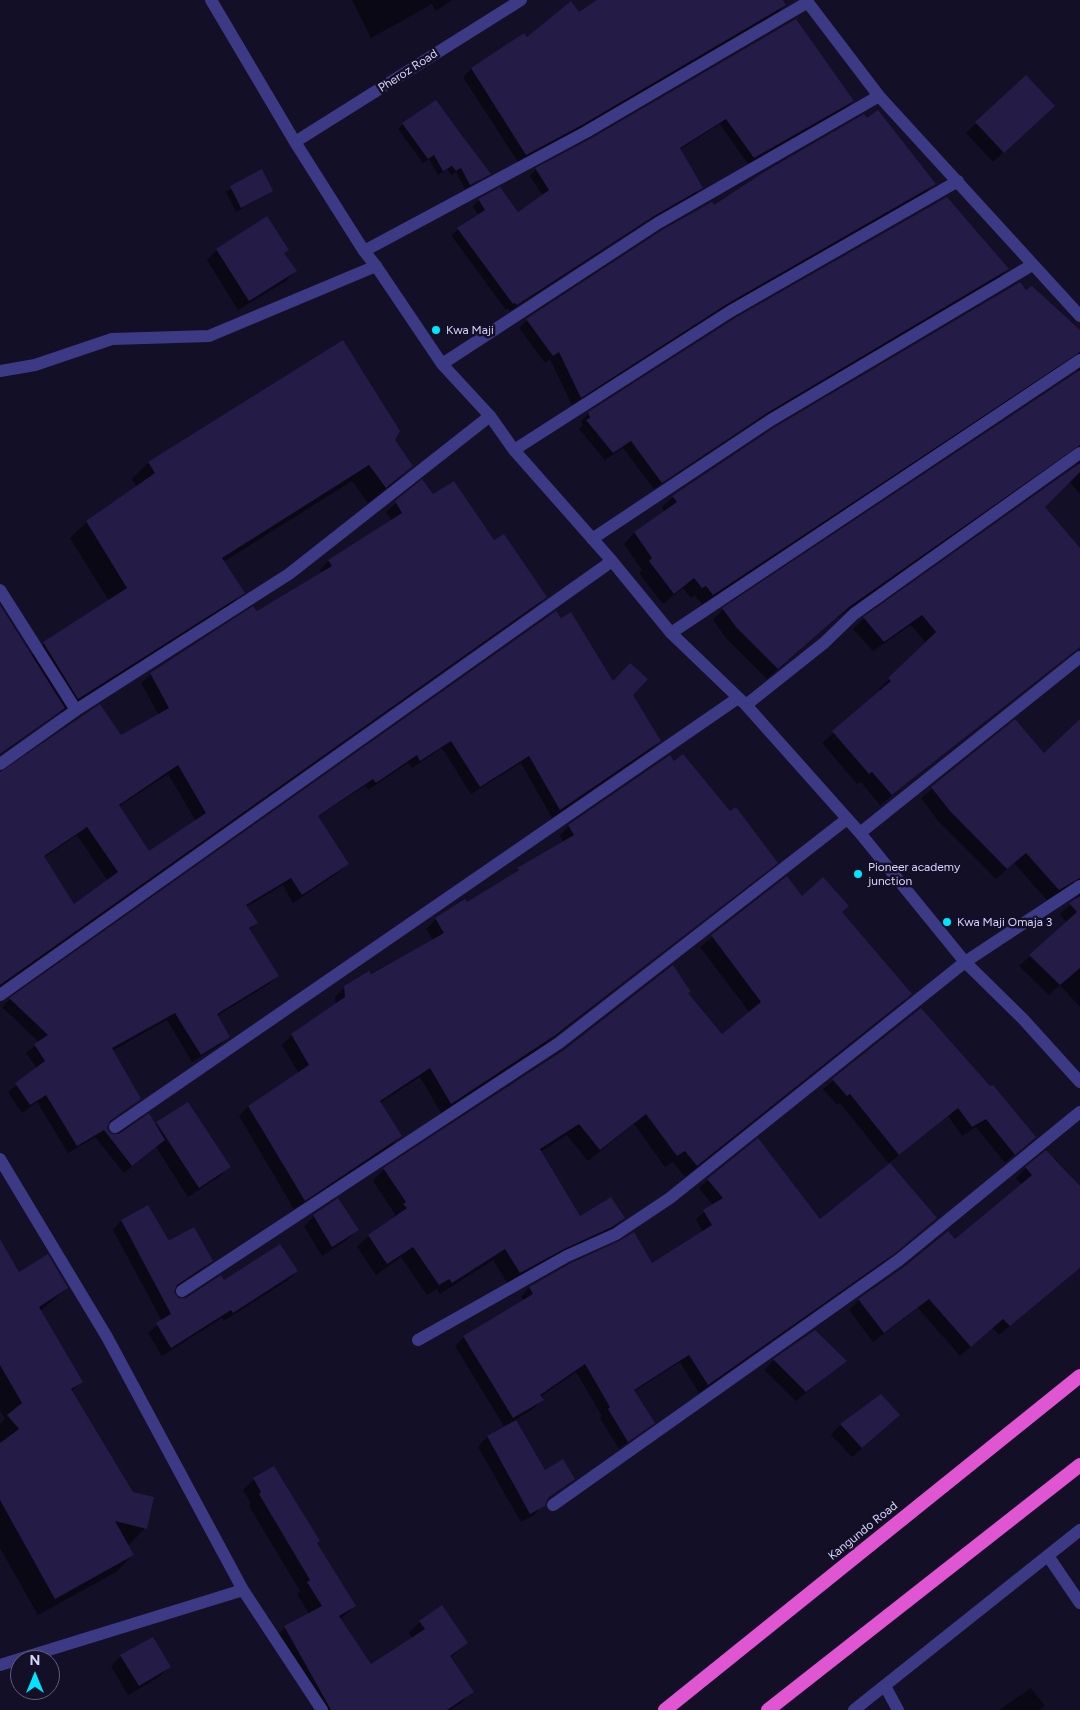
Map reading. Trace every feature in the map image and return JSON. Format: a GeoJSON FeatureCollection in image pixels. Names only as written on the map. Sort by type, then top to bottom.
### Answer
{"type":"FeatureCollection","features":[{"type":"Feature","properties":{"kind":"highway","name":"Kangundo Road"},"geometry":{"type":"LineString","coordinates":[[665,1710],[1080,1376]]}},
{"type":"Feature","properties":{"kind":"highway"},"geometry":{"type":"LineString","coordinates":[[768,1710],[1080,1464]]}},
{"type":"Feature","properties":{"kind":"street"},"geometry":{"type":"LineString","coordinates":[[212,0],[295,142],[364,251],[442,364],[490,416],[514,450],[612,560],[672,633],[742,701],[860,833],[965,962],[1023,1019],[1080,1082]]}},
{"type":"Feature","properties":{"kind":"street","name":"Pheroz Road"},"geometry":{"type":"LineString","coordinates":[[295,142],[521,0]]}},
{"type":"Feature","properties":{"kind":"street"},"geometry":{"type":"LineString","coordinates":[[364,251],[595,127],[807,1],[879,96],[1080,316]]}},
{"type":"Feature","properties":{"kind":"street"},"geometry":{"type":"LineString","coordinates":[[442,364],[658,223],[879,96]]}},
{"type":"Feature","properties":{"kind":"street"},"geometry":{"type":"LineString","coordinates":[[514,450],[731,311],[958,181]]}},
{"type":"Feature","properties":{"kind":"street"},"geometry":{"type":"LineString","coordinates":[[592,539],[771,420],[1032,264]]}},
{"type":"Feature","properties":{"kind":"street"},"geometry":{"type":"LineString","coordinates":[[0,371],[35,365],[112,339],[209,336],[376,266]]}},
{"type":"Feature","properties":{"kind":"street"},"geometry":{"type":"LineString","coordinates":[[672,633],[1080,360]]}},
{"type":"Feature","properties":{"kind":"street"},"geometry":{"type":"LineString","coordinates":[[0,764],[76,710],[289,574],[490,416]]}},
{"type":"Feature","properties":{"kind":"street"},"geometry":{"type":"LineString","coordinates":[[114,1127],[742,701],[824,643],[854,614],[1080,453]]}},
{"type":"Feature","properties":{"kind":"street"},"geometry":{"type":"LineString","coordinates":[[0,995],[612,560]]}},
{"type":"Feature","properties":{"kind":"street"},"geometry":{"type":"LineString","coordinates":[[0,590],[76,710]]}},
{"type":"Feature","properties":{"kind":"street"},"geometry":{"type":"LineString","coordinates":[[860,833],[1080,657]]}},
{"type":"Feature","properties":{"kind":"street"},"geometry":{"type":"LineString","coordinates":[[182,1291],[559,1044],[847,820]]}},
{"type":"Feature","properties":{"kind":"street"},"geometry":{"type":"LineString","coordinates":[[418,1340],[567,1256],[616,1234],[670,1198],[965,962],[1080,886]]}},
{"type":"Feature","properties":{"kind":"street"},"geometry":{"type":"LineString","coordinates":[[553,1505],[899,1260],[1080,1112]]}},
{"type":"Feature","properties":{"kind":"street"},"geometry":{"type":"LineString","coordinates":[[0,1159],[106,1337],[243,1590],[322,1710]]}},
{"type":"Feature","properties":{"kind":"street"},"geometry":{"type":"LineString","coordinates":[[854,1710],[1080,1530]]}},
{"type":"Feature","properties":{"kind":"street"},"geometry":{"type":"LineString","coordinates":[[1048,1556],[1080,1603]]}},
{"type":"Feature","properties":{"kind":"street"},"geometry":{"type":"LineString","coordinates":[[0,1665],[243,1590]]}},
{"type":"Feature","properties":{"kind":"street"},"geometry":{"type":"LineString","coordinates":[[885,1686],[898,1710]]}},
{"type":"Feature","properties":{"kind":"building"},"geometry":{"type":"Polygon","coordinates":[[[597,0],[783,0],[786,5],[582,125],[526,155],[471,68],[524,33],[527,37],[571,1],[579,12],[597,0]]]}},
{"type":"Feature","properties":{"kind":"building"},"geometry":{"type":"Polygon","coordinates":[[[796,19],[854,101],[754,158],[726,119],[680,148],[703,188],[654,216],[517,305],[513,304],[457,228],[485,210],[478,199],[500,187],[518,212],[549,190],[535,168],[590,139],[796,19]]]}},
{"type":"Feature","properties":{"kind":"building"},"geometry":{"type":"Polygon","coordinates":[[[1026,75],[1055,106],[1004,153],[975,122],[1026,75]]]}},
{"type":"Feature","properties":{"kind":"building"},"geometry":{"type":"Polygon","coordinates":[[[436,100],[491,174],[470,185],[461,168],[456,171],[452,166],[443,171],[434,155],[428,159],[402,123],[436,100]]]}},
{"type":"Feature","properties":{"kind":"building"},"geometry":{"type":"Polygon","coordinates":[[[878,110],[936,184],[727,304],[581,398],[559,352],[553,356],[526,319],[662,230],[712,202],[714,205],[764,172],[864,114],[867,118],[878,110]]]}},
{"type":"Feature","properties":{"kind":"building"},"geometry":{"type":"Polygon","coordinates":[[[262,169],[273,191],[241,208],[230,186],[262,169]]]}},
{"type":"Feature","properties":{"kind":"building"},"geometry":{"type":"Polygon","coordinates":[[[947,197],[1009,269],[767,413],[662,483],[631,441],[613,453],[586,420],[590,418],[588,412],[735,318],[947,197]]]}},
{"type":"Feature","properties":{"kind":"building"},"geometry":{"type":"Polygon","coordinates":[[[267,216],[289,250],[284,253],[297,271],[249,301],[216,249],[267,216]]]}},
{"type":"Feature","properties":{"kind":"building"},"geometry":{"type":"Polygon","coordinates":[[[1020,282],[1026,290],[1032,286],[1080,330],[1080,352],[713,595],[706,586],[702,588],[694,578],[674,594],[649,561],[652,558],[634,532],[677,502],[672,496],[775,427],[1020,282]]]}},
{"type":"Feature","properties":{"kind":"building"},"geometry":{"type":"Polygon","coordinates":[[[343,340],[400,431],[395,440],[413,466],[386,488],[369,465],[222,558],[245,593],[78,699],[43,642],[127,588],[86,521],[155,473],[148,462],[343,340]]]}},
{"type":"Feature","properties":{"kind":"building"},"geometry":{"type":"Polygon","coordinates":[[[1080,370],[1080,445],[849,607],[778,669],[736,627],[722,608],[1080,370]]]}},
{"type":"Feature","properties":{"kind":"building"},"geometry":{"type":"Polygon","coordinates":[[[1080,463],[1080,472],[1045,507],[1080,548],[1080,647],[892,795],[872,772],[869,774],[832,731],[891,681],[888,678],[936,632],[922,615],[884,642],[863,617],[1080,463]]]}},
{"type":"Feature","properties":{"kind":"building"},"geometry":{"type":"Polygon","coordinates":[[[422,479],[433,494],[454,481],[494,540],[504,534],[547,597],[0,985],[0,772],[100,704],[121,735],[169,708],[150,673],[253,606],[257,611],[332,566],[328,560],[402,513],[395,501],[422,479]],[[178,765],[119,805],[149,851],[206,813],[178,765]],[[87,827],[44,856],[74,904],[118,872],[87,827]]]}},
{"type":"Feature","properties":{"kind":"building"},"geometry":{"type":"Polygon","coordinates":[[[0,605],[65,708],[0,754],[0,605]]]}},
{"type":"Feature","properties":{"kind":"building"},"geometry":{"type":"Polygon","coordinates":[[[556,611],[561,618],[571,612],[613,681],[630,663],[648,679],[633,695],[661,741],[560,810],[529,756],[480,787],[451,741],[420,761],[417,755],[376,783],[373,779],[318,816],[349,864],[302,895],[291,878],[246,905],[258,923],[249,928],[279,976],[217,1014],[230,1037],[201,1055],[175,1013],[112,1048],[141,1099],[110,1121],[107,1127],[108,1131],[112,1134],[119,1134],[149,1113],[165,1140],[132,1166],[104,1130],[77,1146],[46,1095],[30,1105],[15,1083],[45,1061],[34,1044],[48,1035],[9,998],[556,611]]]}},
{"type":"Feature","properties":{"kind":"building"},"geometry":{"type":"Polygon","coordinates":[[[1015,719],[1044,753],[1080,719],[1080,878],[1059,890],[1026,853],[1007,869],[950,811],[931,787],[1015,719]]]}},
{"type":"Feature","properties":{"kind":"building"},"geometry":{"type":"Polygon","coordinates":[[[683,754],[730,811],[736,807],[778,863],[554,1036],[451,1104],[430,1068],[380,1101],[402,1136],[305,1201],[248,1106],[309,1065],[291,1034],[345,997],[344,986],[369,971],[371,974],[444,933],[435,918],[465,899],[467,902],[519,870],[517,868],[574,835],[568,825],[670,755],[674,761],[683,754]]]}},
{"type":"Feature","properties":{"kind":"building"},"geometry":{"type":"Polygon","coordinates":[[[787,876],[802,896],[823,877],[849,906],[842,912],[912,994],[697,1166],[685,1151],[677,1156],[646,1114],[600,1150],[579,1124],[540,1149],[580,1216],[611,1197],[625,1218],[612,1227],[564,1249],[520,1273],[505,1249],[452,1283],[449,1279],[439,1285],[413,1247],[387,1264],[368,1235],[407,1208],[403,1204],[406,1202],[383,1168],[564,1050],[673,965],[691,992],[688,993],[722,1034],[761,1002],[711,935],[787,876]]]}},
{"type":"Feature","properties":{"kind":"building"},"geometry":{"type":"Polygon","coordinates":[[[1080,896],[1080,968],[1060,985],[1029,955],[1077,912],[1069,903],[1080,896]]]}},
{"type":"Feature","properties":{"kind":"building"},"geometry":{"type":"Polygon","coordinates":[[[921,1008],[990,1086],[993,1085],[1036,1137],[1015,1155],[986,1119],[972,1127],[958,1108],[899,1155],[850,1094],[847,1096],[832,1079],[921,1008]]]}},
{"type":"Feature","properties":{"kind":"building"},"geometry":{"type":"Polygon","coordinates":[[[188,1102],[231,1167],[199,1188],[156,1122],[188,1102]]]}},
{"type":"Feature","properties":{"kind":"building"},"geometry":{"type":"Polygon","coordinates":[[[758,1138],[820,1219],[890,1163],[937,1218],[894,1254],[708,1385],[689,1355],[634,1390],[655,1423],[628,1442],[608,1409],[610,1407],[585,1364],[540,1395],[544,1400],[513,1418],[463,1336],[533,1294],[529,1287],[571,1263],[634,1232],[652,1263],[712,1225],[703,1210],[723,1198],[707,1179],[758,1138]]]}},
{"type":"Feature","properties":{"kind":"building"},"geometry":{"type":"Polygon","coordinates":[[[1046,1150],[1080,1186],[1080,1268],[1010,1326],[1003,1319],[971,1347],[929,1299],[884,1333],[858,1299],[904,1267],[948,1231],[955,1239],[1032,1175],[1025,1167],[1046,1150]]]}},
{"type":"Feature","properties":{"kind":"building"},"geometry":{"type":"Polygon","coordinates":[[[338,1198],[359,1230],[332,1247],[313,1215],[338,1198]]]}},
{"type":"Feature","properties":{"kind":"building"},"geometry":{"type":"Polygon","coordinates":[[[148,1205],[170,1240],[194,1227],[213,1261],[177,1285],[174,1292],[179,1298],[186,1298],[221,1275],[224,1280],[280,1244],[298,1271],[233,1313],[231,1310],[171,1348],[156,1323],[171,1314],[121,1220],[148,1205]]]}},
{"type":"Feature","properties":{"kind":"building"},"geometry":{"type":"Polygon","coordinates":[[[0,1239],[19,1272],[48,1254],[68,1288],[39,1307],[83,1382],[71,1389],[133,1492],[154,1497],[147,1529],[115,1521],[134,1555],[55,1599],[0,1500],[0,1443],[19,1429],[7,1415],[22,1403],[0,1365],[0,1239]]]}},
{"type":"Feature","properties":{"kind":"building"},"geometry":{"type":"Polygon","coordinates":[[[815,1330],[847,1361],[806,1392],[773,1359],[815,1330]]]}},
{"type":"Feature","properties":{"kind":"building"},"geometry":{"type":"Polygon","coordinates":[[[881,1394],[900,1415],[862,1448],[840,1424],[881,1394]]]}},
{"type":"Feature","properties":{"kind":"building"},"geometry":{"type":"Polygon","coordinates":[[[516,1420],[545,1470],[563,1459],[575,1479],[548,1498],[545,1506],[530,1514],[487,1436],[516,1420]]]}},
{"type":"Feature","properties":{"kind":"building"},"geometry":{"type":"Polygon","coordinates":[[[274,1466],[320,1541],[317,1543],[356,1606],[339,1616],[371,1664],[425,1629],[419,1621],[442,1605],[468,1643],[450,1656],[474,1692],[447,1710],[331,1710],[284,1626],[322,1606],[307,1582],[310,1580],[259,1494],[261,1492],[253,1478],[274,1466]]]}},
{"type":"Feature","properties":{"kind":"building"},"geometry":{"type":"Polygon","coordinates":[[[153,1637],[171,1667],[139,1686],[120,1655],[153,1637]]]}},
{"type":"Feature","properties":{"kind":"place","name":"Kwa Maji"},"geometry":{"type":"Point","coordinates":[436,330]}},
{"type":"Feature","properties":{"kind":"place","name":"Pioneer academy junction"},"geometry":{"type":"Point","coordinates":[858,874]}},
{"type":"Feature","properties":{"kind":"place","name":"Kwa Maji Omaja 3"},"geometry":{"type":"Point","coordinates":[947,922]}}]}
